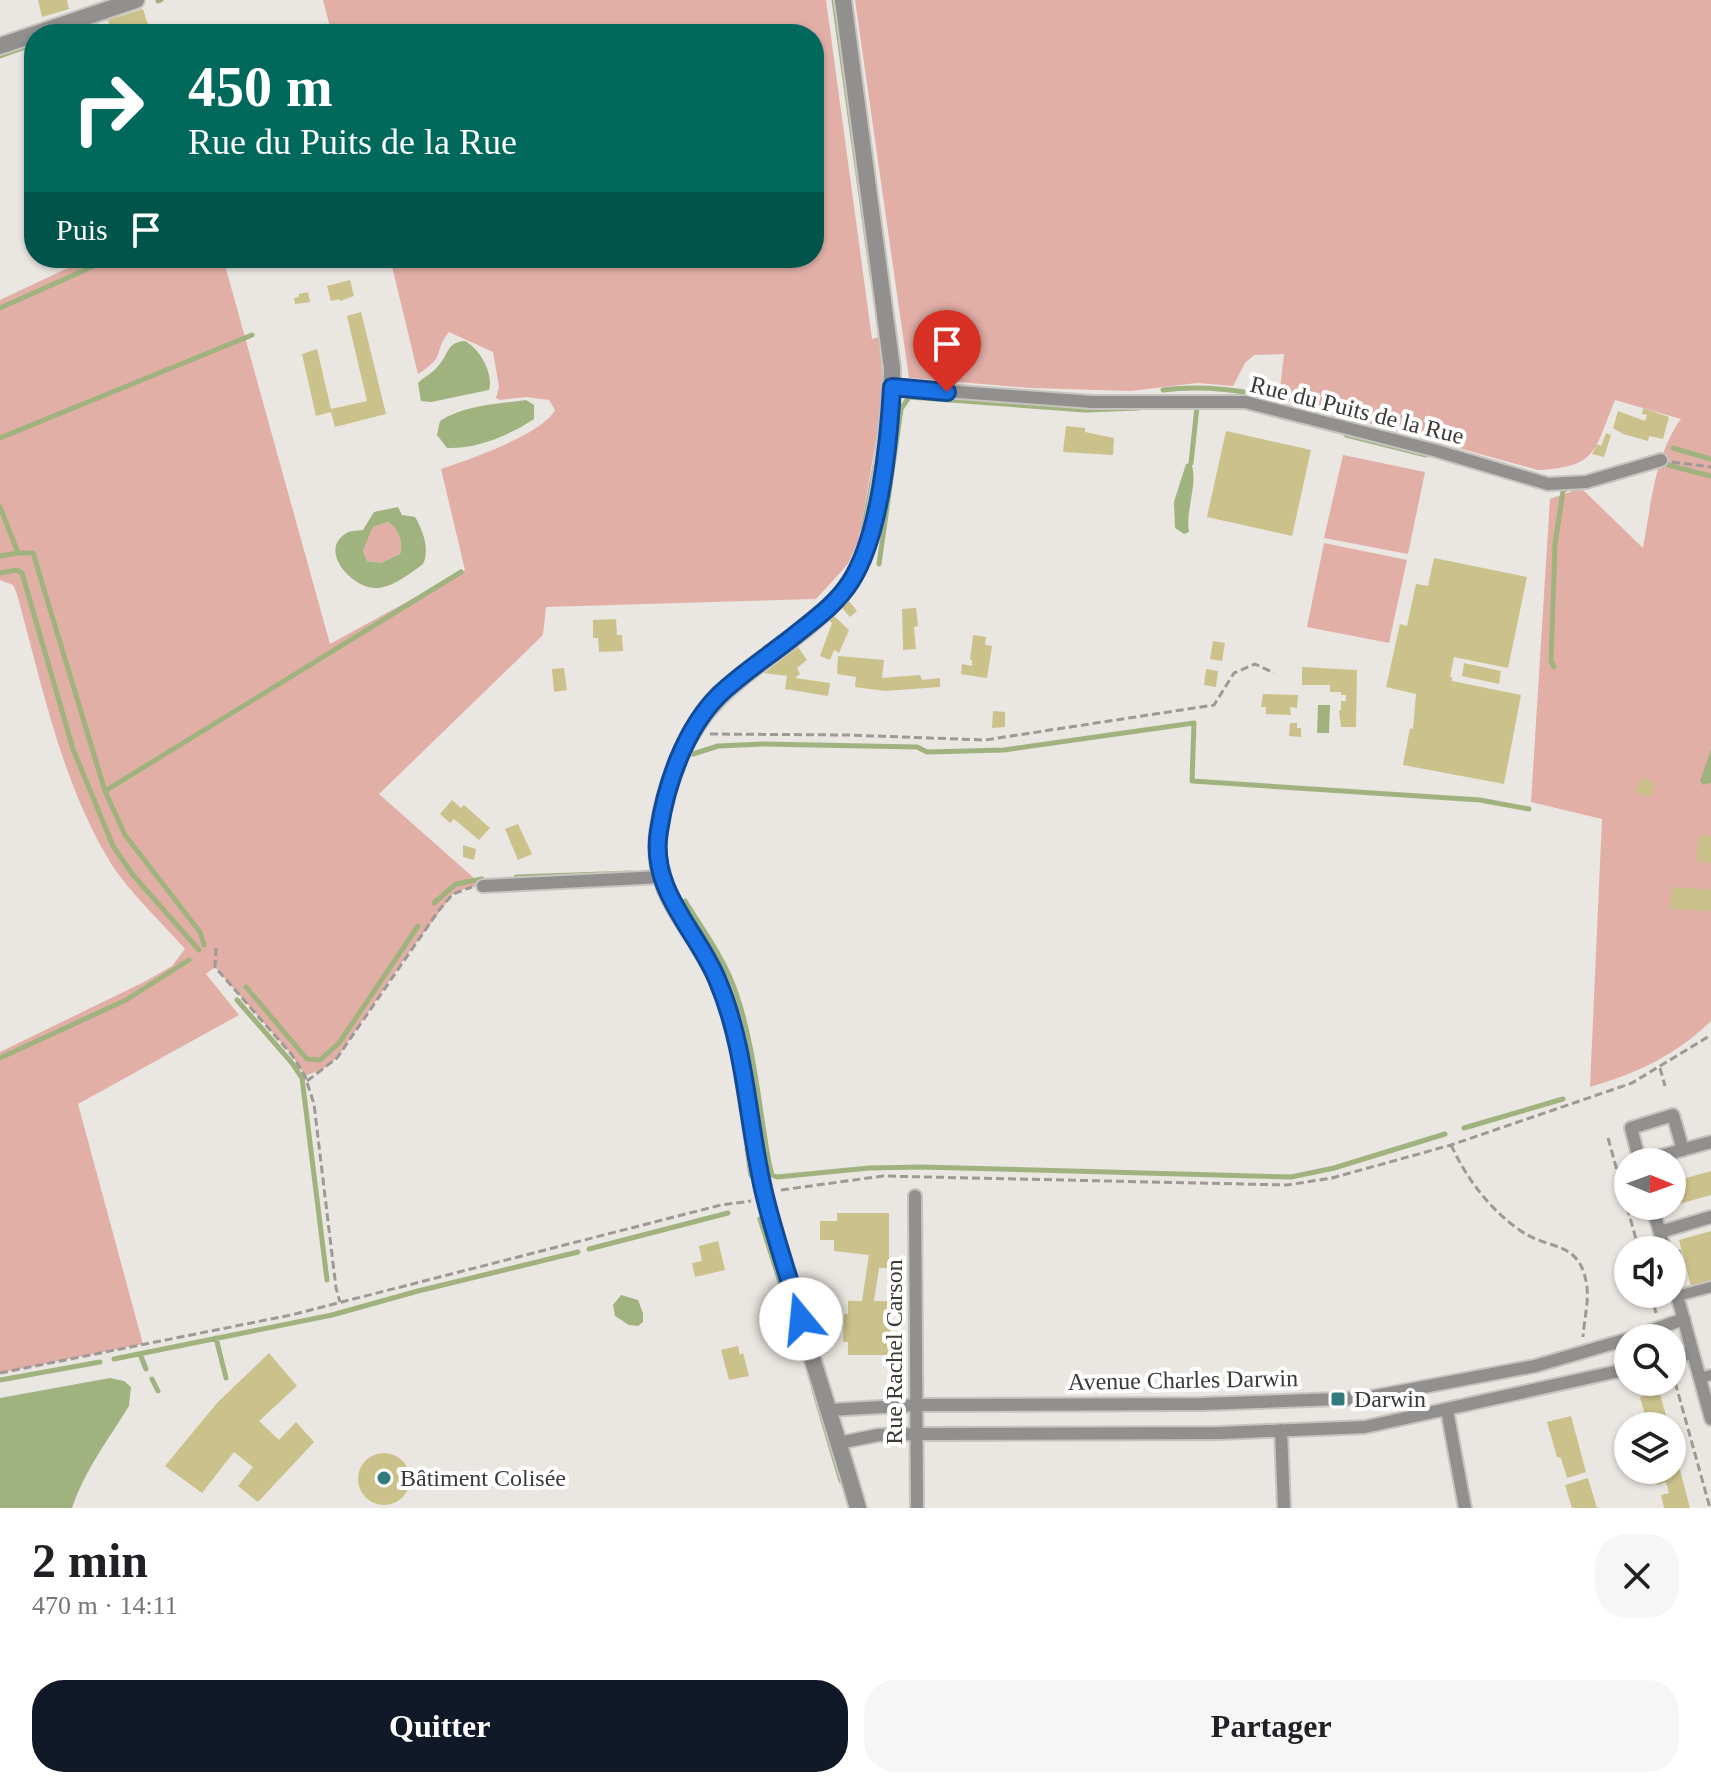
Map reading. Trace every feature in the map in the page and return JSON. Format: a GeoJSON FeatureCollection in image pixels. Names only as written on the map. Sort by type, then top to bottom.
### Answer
{"type":"FeatureCollection","features":[{"type":"Feature","properties":{"kind":"street"},"geometry":{"type":"LineString","coordinates":[[65,24],[136,0]]}},
{"type":"Feature","properties":{"kind":"street"},"geometry":{"type":"LineString","coordinates":[[843,0],[890,348],[892,387],[877,503],[867,549],[838,598],[718,697],[690,734],[671,782],[659,831],[658,863],[661,877],[706,957],[729,1010],[745,1077],[765,1197],[858,1508]]}},
{"type":"Feature","properties":{"kind":"street"},"geometry":{"type":"LineString","coordinates":[[0,46],[24,38]]}},
{"type":"Feature","properties":{"kind":"street","name":"Rue du Puits de la Rue"},"geometry":{"type":"LineString","coordinates":[[892,387],[1092,402],[1245,402],[1437,451],[1548,484],[1586,482],[1661,460]]}},
{"type":"Feature","properties":{"kind":"street"},"geometry":{"type":"LineString","coordinates":[[483,886],[661,877]]}},
{"type":"Feature","properties":{"kind":"street"},"geometry":{"type":"LineString","coordinates":[[1636,1148],[1631,1128],[1673,1115],[1682,1148]]}},
{"type":"Feature","properties":{"kind":"street"},"geometry":{"type":"LineString","coordinates":[[1686,1149],[1711,1142]]}},
{"type":"Feature","properties":{"kind":"street","name":"Rue Rachel Carson"},"geometry":{"type":"LineString","coordinates":[[915,1196],[917,1508]]}},
{"type":"Feature","properties":{"kind":"street"},"geometry":{"type":"LineString","coordinates":[[1666,1230],[1711,1217]]}},
{"type":"Feature","properties":{"kind":"street"},"geometry":{"type":"LineString","coordinates":[[1660,1220],[1666,1236]]}},
{"type":"Feature","properties":{"kind":"street"},"geometry":{"type":"LineString","coordinates":[[1686,1293],[1711,1287]]}},
{"type":"Feature","properties":{"kind":"street"},"geometry":{"type":"LineString","coordinates":[[1684,1308],[1692,1353],[1705,1376],[1711,1419]]}},
{"type":"Feature","properties":{"kind":"street","name":"Avenue Charles Darwin"},"geometry":{"type":"LineString","coordinates":[[1670,1324],[1684,1319]]}},
{"type":"Feature","properties":{"kind":"street","name":"Avenue Charles Darwin"},"geometry":{"type":"LineString","coordinates":[[829,1410],[917,1405],[1217,1403],[1365,1398],[1535,1366],[1614,1343]]}},
{"type":"Feature","properties":{"kind":"street"},"geometry":{"type":"LineString","coordinates":[[1686,1354],[1692,1353]]}},
{"type":"Feature","properties":{"kind":"street"},"geometry":{"type":"LineString","coordinates":[[839,1443],[878,1435],[1365,1427],[1614,1372]]}},
{"type":"Feature","properties":{"kind":"street"},"geometry":{"type":"LineString","coordinates":[[1447,1410],[1465,1508]]}},
{"type":"Feature","properties":{"kind":"street"},"geometry":{"type":"LineString","coordinates":[[1281,1430],[1284,1508]]}},
{"type":"Feature","properties":{"kind":"path"},"geometry":{"type":"LineString","coordinates":[[1661,460],[1711,467]]}},
{"type":"Feature","properties":{"kind":"path"},"geometry":{"type":"LineString","coordinates":[[690,734],[985,740],[1214,705],[1234,673],[1255,664],[1274,673]]}},
{"type":"Feature","properties":{"kind":"path"},"geometry":{"type":"LineString","coordinates":[[307,1081],[337,1058],[453,894],[483,886]]}},
{"type":"Feature","properties":{"kind":"path"},"geometry":{"type":"LineString","coordinates":[[216,948],[215,967],[292,1055],[307,1081],[314,1104],[340,1302]]}},
{"type":"Feature","properties":{"kind":"path"},"geometry":{"type":"LineString","coordinates":[[0,1373],[291,1315],[721,1205],[747,1202],[788,1188],[883,1176],[1287,1185],[1332,1178],[1451,1145],[1632,1083],[1711,1035]]}},
{"type":"Feature","properties":{"kind":"path"},"geometry":{"type":"LineString","coordinates":[[1660,1068],[1665,1086]]}},
{"type":"Feature","properties":{"kind":"path"},"geometry":{"type":"LineString","coordinates":[[1608,1138],[1635,1236]]}},
{"type":"Feature","properties":{"kind":"path"},"geometry":{"type":"LineString","coordinates":[[1451,1145],[1473,1186],[1505,1218],[1535,1239],[1562,1247],[1573,1254],[1586,1281],[1584,1352]]}},
{"type":"Feature","properties":{"kind":"path"},"geometry":{"type":"LineString","coordinates":[[1666,1230],[1668,1236]]}},
{"type":"Feature","properties":{"kind":"path"},"geometry":{"type":"LineString","coordinates":[[1679,1396],[1710,1508]]}},
{"type":"Feature","properties":{"kind":"shaded area"},"geometry":{"type":"Polygon","coordinates":[[[323,0],[826,0],[872,339],[879,337],[883,381],[880,417],[859,539],[848,564],[816,599],[546,607],[543,635],[379,794],[483,886],[453,894],[337,1058],[323,1069],[305,1076],[292,1055],[215,967],[206,974],[239,1015],[78,1104],[143,1344],[0,1373],[0,1052],[144,982],[172,966],[185,949],[122,880],[90,825],[53,728],[17,594],[13,585],[0,580],[0,300],[68,268],[226,268],[330,644],[465,570],[441,469],[521,437],[548,419],[555,410],[549,400],[496,398],[499,387],[493,352],[449,332],[437,358],[418,374],[392,268],[824,268],[824,24],[329,24],[323,0]]]}},
{"type":"Feature","properties":{"kind":"shaded area"},"geometry":{"type":"Polygon","coordinates":[[[855,0],[1711,0],[1711,1021],[1684,1044],[1655,1062],[1590,1087],[1602,819],[1531,802],[1550,499],[1581,488],[1643,548],[1660,464],[1681,419],[1615,400],[1591,453],[1572,465],[1538,470],[1279,398],[1284,354],[1254,355],[1245,363],[1233,386],[1197,383],[1131,391],[1031,388],[909,378],[855,0]]]}},
{"type":"Feature","properties":{"kind":"shaded area"},"geometry":{"type":"Polygon","coordinates":[[[465,341],[484,362],[489,390],[431,402],[421,401],[418,383],[442,362],[451,346],[465,341]]]}},
{"type":"Feature","properties":{"kind":"shaded area"},"geometry":{"type":"Polygon","coordinates":[[[526,400],[534,405],[534,419],[493,440],[447,448],[437,435],[440,421],[449,416],[482,406],[526,400]]]}},
{"type":"Feature","properties":{"kind":"shaded area"},"geometry":{"type":"Polygon","coordinates":[[[1343,455],[1425,472],[1408,554],[1324,538],[1343,455]]]}},
{"type":"Feature","properties":{"kind":"shaded area"},"geometry":{"type":"Polygon","coordinates":[[[1191,463],[1194,479],[1189,532],[1184,534],[1175,528],[1174,502],[1186,464],[1191,463]]]}},
{"type":"Feature","properties":{"kind":"shaded area"},"geometry":{"type":"Polygon","coordinates":[[[398,507],[402,515],[415,517],[426,546],[423,564],[396,582],[379,588],[369,587],[350,577],[337,560],[335,550],[345,534],[363,530],[374,512],[398,507]],[[388,522],[373,527],[363,551],[367,561],[381,563],[400,554],[401,541],[388,522]]]}},
{"type":"Feature","properties":{"kind":"shaded area"},"geometry":{"type":"Polygon","coordinates":[[[388,522],[399,536],[400,554],[381,563],[367,561],[363,551],[373,527],[388,522]]]}},
{"type":"Feature","properties":{"kind":"shaded area"},"geometry":{"type":"Polygon","coordinates":[[[1324,543],[1407,560],[1389,643],[1307,627],[1324,543]]]}},
{"type":"Feature","properties":{"kind":"shaded area"},"geometry":{"type":"Polygon","coordinates":[[[1318,705],[1330,705],[1329,733],[1317,733],[1318,705]]]}},
{"type":"Feature","properties":{"kind":"shaded area"},"geometry":{"type":"Polygon","coordinates":[[[1711,749],[1711,783],[1703,785],[1700,781],[1711,749]]]}},
{"type":"Feature","properties":{"kind":"shaded area"},"geometry":{"type":"Polygon","coordinates":[[[621,1295],[638,1300],[643,1322],[638,1326],[629,1325],[615,1316],[613,1305],[621,1295]]]}},
{"type":"Feature","properties":{"kind":"shaded area"},"geometry":{"type":"Polygon","coordinates":[[[110,1378],[124,1381],[131,1387],[129,1406],[90,1468],[72,1508],[0,1508],[0,1398],[110,1378]]]}},
{"type":"Feature","properties":{"kind":"building"},"geometry":{"type":"Polygon","coordinates":[[[38,0],[67,0],[69,9],[42,17],[38,0]]]}},
{"type":"Feature","properties":{"kind":"building"},"geometry":{"type":"Polygon","coordinates":[[[143,9],[148,24],[109,24],[108,20],[143,9]]]}},
{"type":"Feature","properties":{"kind":"building"},"geometry":{"type":"Polygon","coordinates":[[[350,280],[354,296],[331,301],[327,286],[350,280]]]}},
{"type":"Feature","properties":{"kind":"building"},"geometry":{"type":"Polygon","coordinates":[[[308,292],[310,302],[295,304],[294,298],[308,292]]]}},
{"type":"Feature","properties":{"kind":"building"},"geometry":{"type":"Polygon","coordinates":[[[361,312],[386,414],[335,427],[331,412],[316,416],[302,354],[317,349],[331,409],[367,401],[347,316],[361,312]]]}},
{"type":"Feature","properties":{"kind":"building"},"geometry":{"type":"Polygon","coordinates":[[[1643,408],[1669,417],[1663,439],[1649,436],[1648,441],[1613,428],[1618,411],[1645,421],[1647,415],[1642,414],[1643,408]]]}},
{"type":"Feature","properties":{"kind":"building"},"geometry":{"type":"Polygon","coordinates":[[[1066,426],[1085,428],[1085,432],[1114,438],[1113,455],[1063,452],[1066,426]]]}},
{"type":"Feature","properties":{"kind":"building"},"geometry":{"type":"Polygon","coordinates":[[[1226,431],[1311,450],[1292,536],[1207,517],[1226,431]]]}},
{"type":"Feature","properties":{"kind":"building"},"geometry":{"type":"Polygon","coordinates":[[[1606,433],[1611,435],[1604,457],[1592,454],[1597,444],[1601,446],[1606,433]]]}},
{"type":"Feature","properties":{"kind":"building"},"geometry":{"type":"Polygon","coordinates":[[[1434,558],[1527,577],[1508,668],[1454,657],[1450,677],[1452,681],[1521,695],[1504,784],[1403,765],[1410,728],[1413,729],[1416,694],[1386,687],[1400,624],[1407,626],[1416,584],[1428,586],[1434,558]]]}},
{"type":"Feature","properties":{"kind":"building"},"geometry":{"type":"Polygon","coordinates":[[[849,601],[857,611],[850,617],[842,608],[849,601]]]}},
{"type":"Feature","properties":{"kind":"building"},"geometry":{"type":"Polygon","coordinates":[[[916,608],[916,649],[903,650],[902,609],[916,608]]]}},
{"type":"Feature","properties":{"kind":"building"},"geometry":{"type":"Polygon","coordinates":[[[833,615],[849,630],[839,653],[834,650],[830,660],[820,656],[832,623],[828,619],[833,615]]]}},
{"type":"Feature","properties":{"kind":"building"},"geometry":{"type":"Polygon","coordinates":[[[616,619],[617,635],[622,635],[623,651],[599,652],[598,638],[593,638],[593,620],[616,619]]]}},
{"type":"Feature","properties":{"kind":"building"},"geometry":{"type":"Polygon","coordinates":[[[973,635],[986,637],[985,645],[992,646],[987,678],[961,674],[962,664],[972,666],[973,635]]]}},
{"type":"Feature","properties":{"kind":"building"},"geometry":{"type":"Polygon","coordinates":[[[1213,641],[1225,643],[1222,661],[1210,659],[1213,641]]]}},
{"type":"Feature","properties":{"kind":"building"},"geometry":{"type":"Polygon","coordinates":[[[798,647],[807,660],[797,668],[800,674],[795,678],[830,683],[828,696],[785,689],[787,676],[764,673],[798,647]]]}},
{"type":"Feature","properties":{"kind":"building"},"geometry":{"type":"Polygon","coordinates":[[[838,656],[884,660],[882,678],[920,675],[922,680],[940,678],[940,687],[885,691],[855,687],[856,677],[837,674],[838,656]]]}},
{"type":"Feature","properties":{"kind":"building"},"geometry":{"type":"Polygon","coordinates":[[[1464,663],[1501,671],[1499,684],[1462,676],[1464,663]]]}},
{"type":"Feature","properties":{"kind":"building"},"geometry":{"type":"Polygon","coordinates":[[[1302,667],[1357,670],[1356,727],[1341,727],[1339,710],[1341,701],[1346,701],[1346,695],[1330,692],[1330,685],[1302,685],[1302,667]]]}},
{"type":"Feature","properties":{"kind":"building"},"geometry":{"type":"Polygon","coordinates":[[[564,668],[567,690],[554,692],[552,669],[564,668]]]}},
{"type":"Feature","properties":{"kind":"building"},"geometry":{"type":"Polygon","coordinates":[[[1206,669],[1218,671],[1216,687],[1204,685],[1206,669]]]}},
{"type":"Feature","properties":{"kind":"building"},"geometry":{"type":"Polygon","coordinates":[[[1263,694],[1298,695],[1297,708],[1290,707],[1291,715],[1266,714],[1266,707],[1261,707],[1263,694]]]}},
{"type":"Feature","properties":{"kind":"building"},"geometry":{"type":"Polygon","coordinates":[[[993,711],[1005,712],[1005,727],[992,728],[993,711]]]}},
{"type":"Feature","properties":{"kind":"building"},"geometry":{"type":"Polygon","coordinates":[[[1290,723],[1297,723],[1297,728],[1301,728],[1301,737],[1289,736],[1290,723]]]}},
{"type":"Feature","properties":{"kind":"building"},"geometry":{"type":"Polygon","coordinates":[[[1643,777],[1655,783],[1649,797],[1635,791],[1643,777]]]}},
{"type":"Feature","properties":{"kind":"building"},"geometry":{"type":"Polygon","coordinates":[[[452,800],[461,808],[464,805],[490,828],[479,840],[454,819],[450,823],[440,814],[452,800]]]}},
{"type":"Feature","properties":{"kind":"building"},"geometry":{"type":"Polygon","coordinates":[[[518,824],[532,854],[518,860],[505,829],[518,824]]]}},
{"type":"Feature","properties":{"kind":"building"},"geometry":{"type":"Polygon","coordinates":[[[1699,835],[1711,836],[1711,863],[1696,861],[1699,835]]]}},
{"type":"Feature","properties":{"kind":"building"},"geometry":{"type":"Polygon","coordinates":[[[463,845],[476,849],[474,860],[463,857],[463,845]]]}},
{"type":"Feature","properties":{"kind":"building"},"geometry":{"type":"Polygon","coordinates":[[[1672,887],[1711,890],[1711,911],[1670,909],[1672,887]]]}},
{"type":"Feature","properties":{"kind":"building"},"geometry":{"type":"Polygon","coordinates":[[[1711,1171],[1711,1195],[1686,1202],[1686,1178],[1711,1171]]]}},
{"type":"Feature","properties":{"kind":"building"},"geometry":{"type":"Polygon","coordinates":[[[837,1213],[889,1213],[889,1268],[879,1268],[874,1301],[891,1301],[890,1355],[848,1355],[848,1342],[843,1342],[844,1314],[848,1314],[848,1301],[862,1301],[869,1255],[834,1251],[834,1240],[820,1240],[820,1221],[837,1221],[837,1213]]]}},
{"type":"Feature","properties":{"kind":"building"},"geometry":{"type":"Polygon","coordinates":[[[1711,1231],[1711,1280],[1691,1286],[1686,1267],[1686,1238],[1711,1231]]]}},
{"type":"Feature","properties":{"kind":"building"},"geometry":{"type":"Polygon","coordinates":[[[718,1241],[725,1270],[695,1277],[692,1263],[702,1261],[699,1246],[718,1241]]]}},
{"type":"Feature","properties":{"kind":"building"},"geometry":{"type":"Polygon","coordinates":[[[738,1346],[749,1376],[729,1380],[721,1350],[738,1346]]]}},
{"type":"Feature","properties":{"kind":"building"},"geometry":{"type":"Polygon","coordinates":[[[269,1353],[297,1386],[259,1421],[279,1440],[296,1422],[314,1442],[258,1502],[238,1486],[253,1467],[234,1452],[202,1493],[165,1466],[217,1403],[269,1353]]]}},
{"type":"Feature","properties":{"kind":"building"},"geometry":{"type":"Polygon","coordinates":[[[1660,1396],[1665,1412],[1644,1412],[1640,1397],[1660,1396]]]}},
{"type":"Feature","properties":{"kind":"building"},"geometry":{"type":"Polygon","coordinates":[[[1571,1416],[1586,1472],[1567,1478],[1547,1422],[1571,1416]]]}},
{"type":"Feature","properties":{"kind":"building","name":"Bâtiment Colisée"},"geometry":{"type":"Polygon","coordinates":[[[384,1453],[403,1460],[410,1479],[403,1498],[384,1505],[365,1498],[358,1479],[365,1460],[384,1453]]]}},
{"type":"Feature","properties":{"kind":"building"},"geometry":{"type":"Polygon","coordinates":[[[1588,1478],[1597,1508],[1572,1508],[1565,1485],[1588,1478]]]}},
{"type":"Feature","properties":{"kind":"building"},"geometry":{"type":"Polygon","coordinates":[[[1667,1484],[1684,1484],[1690,1508],[1664,1508],[1661,1495],[1669,1493],[1667,1484]]]}},
{"type":"Feature","properties":{"kind":"waterway"},"geometry":{"type":"LineString","coordinates":[[834,0],[872,276]]}},
{"type":"Feature","properties":{"kind":"waterway"},"geometry":{"type":"LineString","coordinates":[[0,56],[24,48]]}},
{"type":"Feature","properties":{"kind":"waterway"},"geometry":{"type":"LineString","coordinates":[[0,308],[90,268]]}},
{"type":"Feature","properties":{"kind":"waterway"},"geometry":{"type":"LineString","coordinates":[[0,438],[252,335]]}},
{"type":"Feature","properties":{"kind":"waterway"},"geometry":{"type":"LineString","coordinates":[[1163,390],[1209,388],[1255,394]]}},
{"type":"Feature","properties":{"kind":"waterway"},"geometry":{"type":"LineString","coordinates":[[879,564],[901,409],[909,397],[1085,410],[1139,408]]}},
{"type":"Feature","properties":{"kind":"waterway"},"geometry":{"type":"LineString","coordinates":[[1191,463],[1197,407]]}},
{"type":"Feature","properties":{"kind":"waterway"},"geometry":{"type":"LineString","coordinates":[[1346,435],[1426,455]]}},
{"type":"Feature","properties":{"kind":"waterway"},"geometry":{"type":"LineString","coordinates":[[1673,448],[1711,459]]}},
{"type":"Feature","properties":{"kind":"waterway"},"geometry":{"type":"LineString","coordinates":[[1668,465],[1711,476]]}},
{"type":"Feature","properties":{"kind":"waterway"},"geometry":{"type":"LineString","coordinates":[[863,531],[875,466]]}},
{"type":"Feature","properties":{"kind":"waterway"},"geometry":{"type":"LineString","coordinates":[[1554,667],[1551,661],[1555,544],[1563,491],[1566,489]]}},
{"type":"Feature","properties":{"kind":"waterway"},"geometry":{"type":"LineString","coordinates":[[0,507],[18,553],[0,556]]}},
{"type":"Feature","properties":{"kind":"waterway"},"geometry":{"type":"LineString","coordinates":[[18,553],[33,553],[105,791],[125,835],[200,932],[204,945]]}},
{"type":"Feature","properties":{"kind":"waterway"},"geometry":{"type":"LineString","coordinates":[[0,573],[17,570],[22,573],[73,749],[113,846],[133,875],[199,950]]}},
{"type":"Feature","properties":{"kind":"waterway"},"geometry":{"type":"LineString","coordinates":[[105,791],[461,572]]}},
{"type":"Feature","properties":{"kind":"waterway"},"geometry":{"type":"LineString","coordinates":[[693,754],[718,746],[763,744],[917,747],[927,752],[1004,750],[1194,723],[1192,781],[1480,800],[1529,809]]}},
{"type":"Feature","properties":{"kind":"waterway"},"geometry":{"type":"LineString","coordinates":[[516,877],[631,873]]}},
{"type":"Feature","properties":{"kind":"waterway"},"geometry":{"type":"LineString","coordinates":[[434,903],[456,884],[482,879]]}},
{"type":"Feature","properties":{"kind":"waterway"},"geometry":{"type":"LineString","coordinates":[[685,901],[720,957],[736,993],[752,1055],[769,1163],[772,1175],[777,1177],[869,1168],[921,1167],[1291,1177],[1334,1168],[1445,1134]]}},
{"type":"Feature","properties":{"kind":"waterway"},"geometry":{"type":"LineString","coordinates":[[246,987],[307,1059],[320,1060],[339,1043],[418,926]]}},
{"type":"Feature","properties":{"kind":"waterway"},"geometry":{"type":"LineString","coordinates":[[0,1058],[126,1000],[189,960]]}},
{"type":"Feature","properties":{"kind":"waterway"},"geometry":{"type":"LineString","coordinates":[[237,1000],[302,1078],[327,1280]]}},
{"type":"Feature","properties":{"kind":"waterway"},"geometry":{"type":"LineString","coordinates":[[1464,1128],[1563,1099]]}},
{"type":"Feature","properties":{"kind":"waterway"},"geometry":{"type":"LineString","coordinates":[[747,1149],[751,1175]]}},
{"type":"Feature","properties":{"kind":"waterway"},"geometry":{"type":"LineString","coordinates":[[589,1249],[728,1213]]}},
{"type":"Feature","properties":{"kind":"waterway"},"geometry":{"type":"LineString","coordinates":[[760,1219],[797,1336]]}},
{"type":"Feature","properties":{"kind":"waterway"},"geometry":{"type":"LineString","coordinates":[[114,1359],[332,1315],[578,1252]]}},
{"type":"Feature","properties":{"kind":"waterway"},"geometry":{"type":"LineString","coordinates":[[216,1338],[226,1378]]}},
{"type":"Feature","properties":{"kind":"waterway"},"geometry":{"type":"LineString","coordinates":[[140,1354],[146,1369]]}},
{"type":"Feature","properties":{"kind":"waterway"},"geometry":{"type":"LineString","coordinates":[[0,1380],[100,1362]]}},
{"type":"Feature","properties":{"kind":"waterway"},"geometry":{"type":"LineString","coordinates":[[152,1379],[158,1391]]}},
{"type":"Feature","properties":{"kind":"waterway"},"geometry":{"type":"LineString","coordinates":[[814,1390],[841,1481]]}},
{"type":"Feature","properties":{"kind":"place","name":"Darwin"},"geometry":{"type":"Point","coordinates":[1338,1399]}},
{"type":"Feature","properties":{"kind":"place","name":"Bâtiment Colisée"},"geometry":{"type":"Point","coordinates":[384,1478]}},
{"type":"Feature","properties":{"kind":"route"},"geometry":{"type":"LineString","coordinates":[[801,1319],[765,1197],[738,1044],[729,1010],[717,978],[661,877],[657,848],[659,831],[671,782],[690,734],[702,716],[736,680],[817,618],[838,598],[859,567],[873,528],[892,387],[947,392]]}}]}
